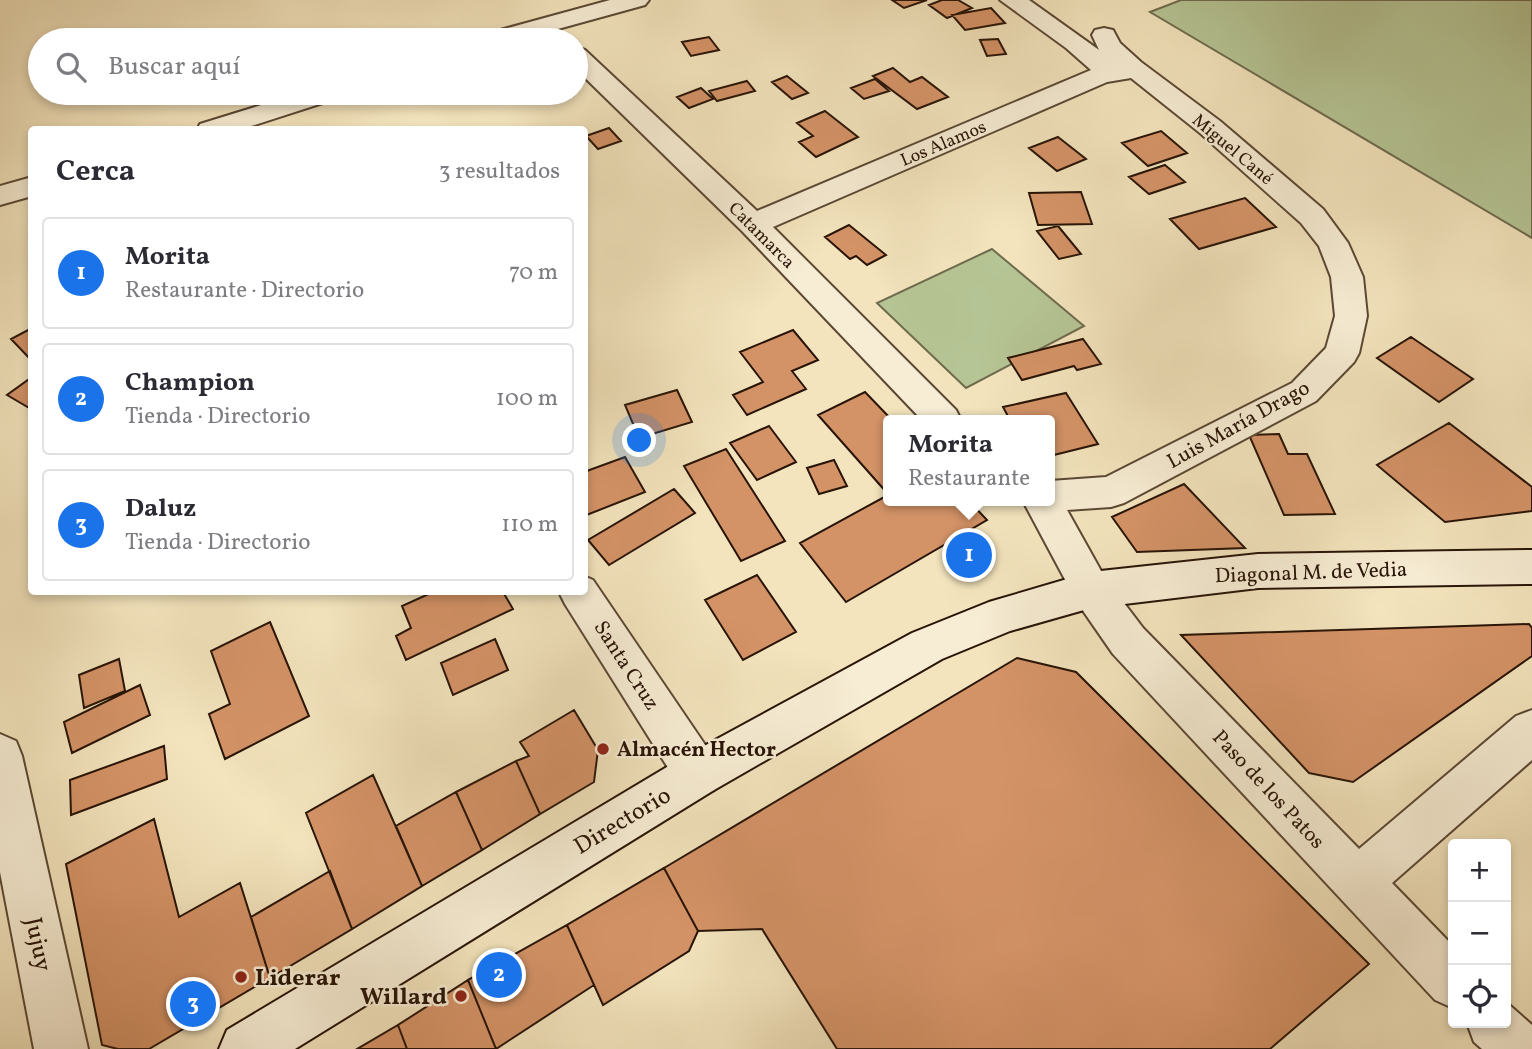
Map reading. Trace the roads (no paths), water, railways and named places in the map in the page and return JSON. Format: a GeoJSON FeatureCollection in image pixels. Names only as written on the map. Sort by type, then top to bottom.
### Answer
{"type":"FeatureCollection","features":[{"type":"Feature","properties":{"kind":"street"},"geometry":{"type":"LineString","coordinates":[[545,25],[637,0]]}},
{"type":"Feature","properties":{"kind":"street","name":"Miguel Cané"},"geometry":{"type":"LineString","coordinates":[[1012,0],[1067,35],[1091,54],[1210,127],[1312,216],[1333,243],[1347,276]]}},
{"type":"Feature","properties":{"kind":"street","name":"Miguel Cané"},"geometry":{"type":"LineString","coordinates":[[1104,35],[1122,72]]}},
{"type":"Feature","properties":{"kind":"street","name":"Catamarca"},"geometry":{"type":"LineString","coordinates":[[588,67],[752,224],[938,415]]}},
{"type":"Feature","properties":{"kind":"street","name":"Los Alamos"},"geometry":{"type":"LineString","coordinates":[[752,224],[1101,75],[1122,72]]}},
{"type":"Feature","properties":{"kind":"street"},"geometry":{"type":"LineString","coordinates":[[223,126],[289,105]]}},
{"type":"Feature","properties":{"kind":"street"},"geometry":{"type":"LineString","coordinates":[[0,197],[28,187]]}},
{"type":"Feature","properties":{"kind":"street","name":"Luis María Drago"},"geometry":{"type":"LineString","coordinates":[[1055,496],[1111,492],[1304,392],[1342,353],[1351,316],[1347,276]]}},
{"type":"Feature","properties":{"kind":"street"},"geometry":{"type":"LineString","coordinates":[[1045,506],[1091,590]]}},
{"type":"Feature","properties":{"kind":"street","name":"Diagonal M. de Vedia"},"geometry":{"type":"LineString","coordinates":[[1091,590],[1258,571],[1532,567]]}},
{"type":"Feature","properties":{"kind":"street","name":"Directorio"},"geometry":{"type":"LineString","coordinates":[[249,1048],[698,774],[927,646],[1004,615],[1091,590]]}},
{"type":"Feature","properties":{"kind":"street","name":"Paso de los Patos"},"geometry":{"type":"LineString","coordinates":[[1091,590],[1128,641],[1448,977]]}},
{"type":"Feature","properties":{"kind":"street","name":"Santa Cruz"},"geometry":{"type":"LineString","coordinates":[[581,595],[698,774]]}},
{"type":"Feature","properties":{"kind":"street"},"geometry":{"type":"LineString","coordinates":[[1357,883],[1532,731]]}},
{"type":"Feature","properties":{"kind":"street","name":"Jujuy"},"geometry":{"type":"LineString","coordinates":[[0,756],[61,1049]]}},
{"type":"Feature","properties":{"kind":"street"},"geometry":{"type":"LineString","coordinates":[[1498,1028],[1518,1049]]}},
{"type":"Feature","properties":{"kind":"place","name":"Morita"},"geometry":{"type":"Point","coordinates":[969,555]}},
{"type":"Feature","properties":{"kind":"place","name":"Almacén Hector"},"geometry":{"type":"Point","coordinates":[603,749]}},
{"type":"Feature","properties":{"kind":"place","name":"Champion"},"geometry":{"type":"Point","coordinates":[499,975]}},
{"type":"Feature","properties":{"kind":"place","name":"Liderar"},"geometry":{"type":"Point","coordinates":[241,977]}},
{"type":"Feature","properties":{"kind":"place","name":"Willard"},"geometry":{"type":"Point","coordinates":[461,996]}},
{"type":"Feature","properties":{"kind":"place","name":"Daluz"},"geometry":{"type":"Point","coordinates":[193,1004]}}]}
